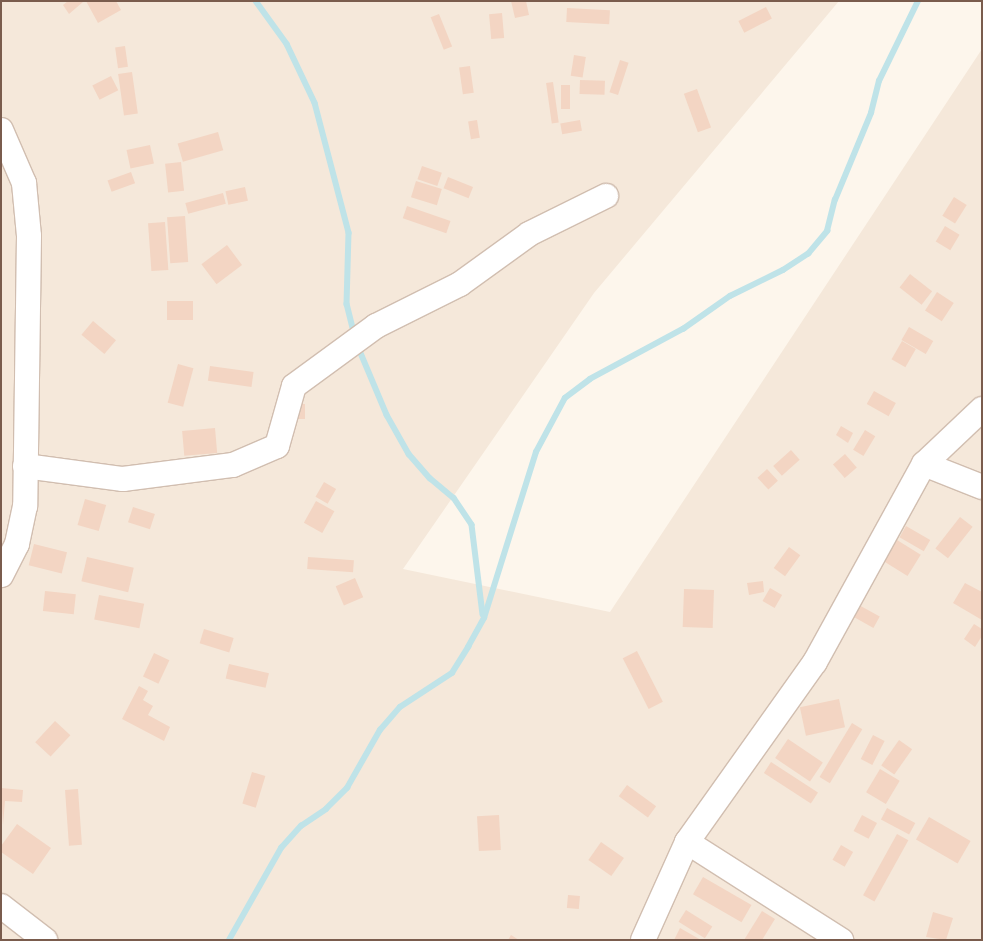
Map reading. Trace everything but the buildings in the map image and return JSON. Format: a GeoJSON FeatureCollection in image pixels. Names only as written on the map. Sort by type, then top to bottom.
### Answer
{"type":"FeatureCollection","features":[{"type":"Feature","properties":{"kind":"street"},"geometry":{"type":"LineString","coordinates":[[1,130],[24,183],[29,236],[25,506],[17,544],[1,575]]}},
{"type":"Feature","properties":{"kind":"street"},"geometry":{"type":"LineString","coordinates":[[26,466],[123,479],[233,466],[277,446],[294,386],[376,326],[460,284],[529,234],[606,196]]}},
{"type":"Feature","properties":{"kind":"street"},"geometry":{"type":"LineString","coordinates":[[643,940],[687,842],[815,662],[924,464],[982,409]]}},
{"type":"Feature","properties":{"kind":"street"},"geometry":{"type":"LineString","coordinates":[[924,464],[982,487]]}},
{"type":"Feature","properties":{"kind":"street"},"geometry":{"type":"LineString","coordinates":[[687,842],[841,940]]}},
{"type":"Feature","properties":{"kind":"street"},"geometry":{"type":"LineString","coordinates":[[1,906],[45,940]]}},
{"type":"Feature","properties":{"kind":"shaded area"},"geometry":{"type":"Polygon","coordinates":[[[1,1],[839,1],[594,293],[403,569],[610,612],[982,49],[982,940],[1,940],[1,1]]]}},
{"type":"Feature","properties":{"kind":"waterway"},"geometry":{"type":"LineString","coordinates":[[256,1],[287,44],[315,103],[349,233],[347,304],[355,335]]}},
{"type":"Feature","properties":{"kind":"waterway"},"geometry":{"type":"LineString","coordinates":[[229,940],[281,848],[301,826],[326,809],[347,788],[380,730],[400,707],[452,673],[484,618],[536,452],[565,398],[590,379],[683,329],[730,296],[783,270],[808,254],[827,231],[835,200],[871,113],[879,81],[918,1]]}},
{"type":"Feature","properties":{"kind":"waterway"},"geometry":{"type":"LineString","coordinates":[[358,346],[387,415],[409,454],[430,478],[454,498],[472,525],[483,614]]}}]}
